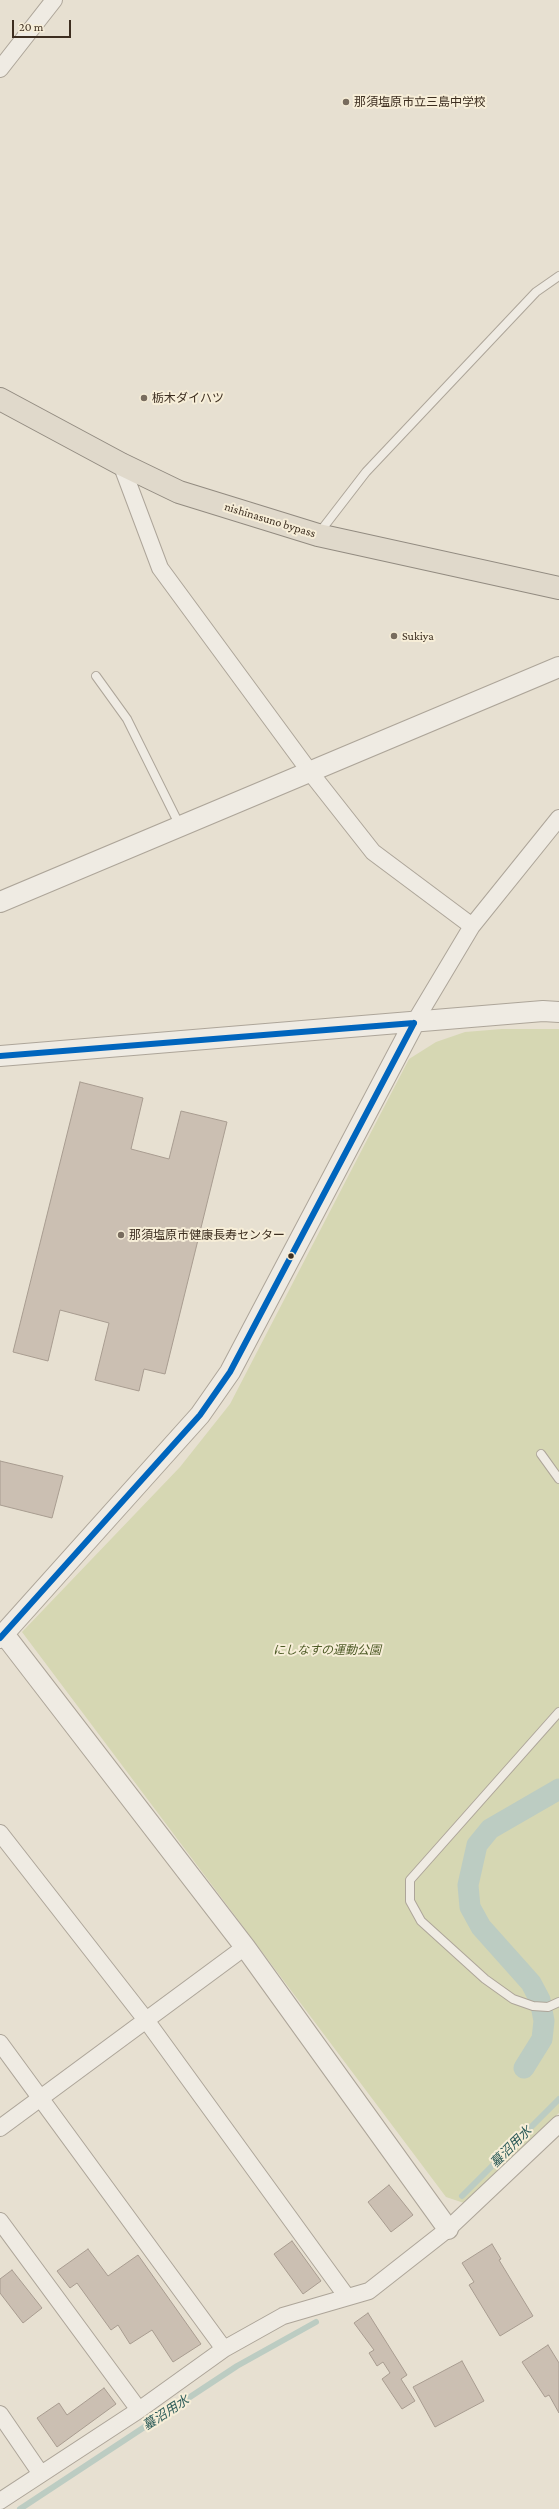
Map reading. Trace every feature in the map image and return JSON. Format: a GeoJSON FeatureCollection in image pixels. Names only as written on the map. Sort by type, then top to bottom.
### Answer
{"type":"FeatureCollection","features":[{"type":"Feature","properties":{"kind":"highway","name":"nishinasuno bypass"},"geometry":{"type":"LineString","coordinates":[[0,399],[121,464],[179,492],[318,535],[559,588]]}},
{"type":"Feature","properties":{"kind":"street"},"geometry":{"type":"LineString","coordinates":[[0,70],[54,0]]}},
{"type":"Feature","properties":{"kind":"street"},"geometry":{"type":"LineString","coordinates":[[121,464],[160,568],[310,772],[373,852],[472,926]]}},
{"type":"Feature","properties":{"kind":"street"},"geometry":{"type":"LineString","coordinates":[[0,902],[559,668]]}},
{"type":"Feature","properties":{"kind":"street"},"geometry":{"type":"LineString","coordinates":[[448,2229],[245,1947],[2,1636],[200,1415],[230,1372],[414,1023],[472,926],[559,818]]}},
{"type":"Feature","properties":{"kind":"street"},"geometry":{"type":"LineString","coordinates":[[0,1056],[414,1023],[543,1011],[559,1012]]}},
{"type":"Feature","properties":{"kind":"street"},"geometry":{"type":"LineString","coordinates":[[0,1833],[146,2020],[347,2297]]}},
{"type":"Feature","properties":{"kind":"street"},"geometry":{"type":"LineString","coordinates":[[0,2128],[245,1947]]}},
{"type":"Feature","properties":{"kind":"street"},"geometry":{"type":"LineString","coordinates":[[0,2043],[224,2348]]}},
{"type":"Feature","properties":{"kind":"street"},"geometry":{"type":"LineString","coordinates":[[0,2501],[139,2410],[224,2348],[283,2316],[369,2291],[448,2229],[559,2124]]}},
{"type":"Feature","properties":{"kind":"street"},"geometry":{"type":"LineString","coordinates":[[0,2221],[139,2410]]}},
{"type":"Feature","properties":{"kind":"street"},"geometry":{"type":"LineString","coordinates":[[0,2414],[41,2474]]}},
{"type":"Feature","properties":{"kind":"lane"},"geometry":{"type":"LineString","coordinates":[[318,535],[366,472],[536,292],[559,276]]}},
{"type":"Feature","properties":{"kind":"lane"},"geometry":{"type":"LineString","coordinates":[[96,676],[127,719],[180,827]]}},
{"type":"Feature","properties":{"kind":"lane"},"geometry":{"type":"LineString","coordinates":[[541,1454],[559,1480]]}},
{"type":"Feature","properties":{"kind":"lane"},"geometry":{"type":"LineString","coordinates":[[559,1712],[410,1880],[410,1900],[421,1921],[485,1979],[513,1999],[533,2006],[548,2007],[559,2002]]}},
{"type":"Feature","properties":{"kind":"green space","name":"にしなすの運動公園"},"geometry":{"type":"Polygon","coordinates":[[[502,1029],[559,1029],[559,2113],[464,2203],[446,2197],[22,1632],[180,1467],[230,1404],[409,1059],[436,1042],[465,1032],[502,1029]]]}},
{"type":"Feature","properties":{"kind":"building","name":"那須塩原市健康長寿センター"},"geometry":{"type":"Polygon","coordinates":[[[80,1082],[143,1098],[131,1149],[169,1159],[181,1111],[227,1122],[165,1374],[144,1369],[139,1391],[95,1380],[109,1323],[60,1310],[48,1361],[13,1352],[80,1082]]]}},
{"type":"Feature","properties":{"kind":"building"},"geometry":{"type":"Polygon","coordinates":[[[0,1461],[63,1476],[52,1518],[0,1505],[0,1461]]]}},
{"type":"Feature","properties":{"kind":"building"},"geometry":{"type":"Polygon","coordinates":[[[389,2185],[413,2215],[391,2232],[368,2202],[389,2185]]]}},
{"type":"Feature","properties":{"kind":"building"},"geometry":{"type":"Polygon","coordinates":[[[292,2241],[321,2281],[303,2294],[274,2254],[292,2241]]]}},
{"type":"Feature","properties":{"kind":"building"},"geometry":{"type":"Polygon","coordinates":[[[492,2244],[501,2259],[499,2260],[533,2316],[500,2336],[469,2285],[474,2282],[462,2263],[492,2244]]]}},
{"type":"Feature","properties":{"kind":"building"},"geometry":{"type":"Polygon","coordinates":[[[88,2249],[108,2276],[138,2255],[201,2344],[173,2362],[152,2330],[130,2344],[118,2325],[111,2330],[77,2283],[70,2288],[57,2271],[88,2249]]]}},
{"type":"Feature","properties":{"kind":"building"},"geometry":{"type":"Polygon","coordinates":[[[12,2270],[42,2308],[23,2323],[0,2293],[0,2279],[12,2270]]]}},
{"type":"Feature","properties":{"kind":"building"},"geometry":{"type":"Polygon","coordinates":[[[368,2313],[407,2375],[401,2379],[415,2401],[402,2409],[382,2379],[390,2373],[383,2362],[377,2366],[369,2353],[374,2350],[354,2323],[368,2313]]]}},
{"type":"Feature","properties":{"kind":"building"},"geometry":{"type":"Polygon","coordinates":[[[548,2345],[559,2363],[559,2413],[549,2395],[545,2397],[522,2362],[548,2345]]]}},
{"type":"Feature","properties":{"kind":"building"},"geometry":{"type":"Polygon","coordinates":[[[462,2361],[484,2401],[435,2427],[413,2387],[462,2361]]]}},
{"type":"Feature","properties":{"kind":"building"},"geometry":{"type":"Polygon","coordinates":[[[104,2388],[116,2404],[57,2447],[37,2418],[59,2403],[67,2415],[104,2388]]]}},
{"type":"Feature","properties":{"kind":"waterway"},"geometry":{"type":"LineString","coordinates":[[524,2068],[542,2039],[544,2021],[540,2000],[531,1983],[481,1927],[470,1907],[468,1885],[477,1845],[490,1829],[559,1789]]}},
{"type":"Feature","properties":{"kind":"waterway","name":"蟇沼用水"},"geometry":{"type":"LineString","coordinates":[[462,2196],[559,2099]]}},
{"type":"Feature","properties":{"kind":"waterway","name":"蟇沼用水"},"geometry":{"type":"LineString","coordinates":[[20,2509],[237,2366],[316,2322]]}},
{"type":"Feature","properties":{"kind":"transit line"},"geometry":{"type":"LineString","coordinates":[[0,1056],[414,1023]]}},
{"type":"Feature","properties":{"kind":"transit line"},"geometry":{"type":"LineString","coordinates":[[0,1638],[200,1415],[230,1372],[414,1023]]}},
{"type":"Feature","properties":{"kind":"place","name":"那須塩原市立三島中学校"},"geometry":{"type":"Point","coordinates":[346,102]}},
{"type":"Feature","properties":{"kind":"place","name":"栃木ダイハツ"},"geometry":{"type":"Point","coordinates":[144,398]}},
{"type":"Feature","properties":{"kind":"place","name":"Sukiya"},"geometry":{"type":"Point","coordinates":[394,636]}},
{"type":"Feature","properties":{"kind":"place","name":"那須塩原市健康長寿センター"},"geometry":{"type":"Point","coordinates":[121,1235]}}]}
